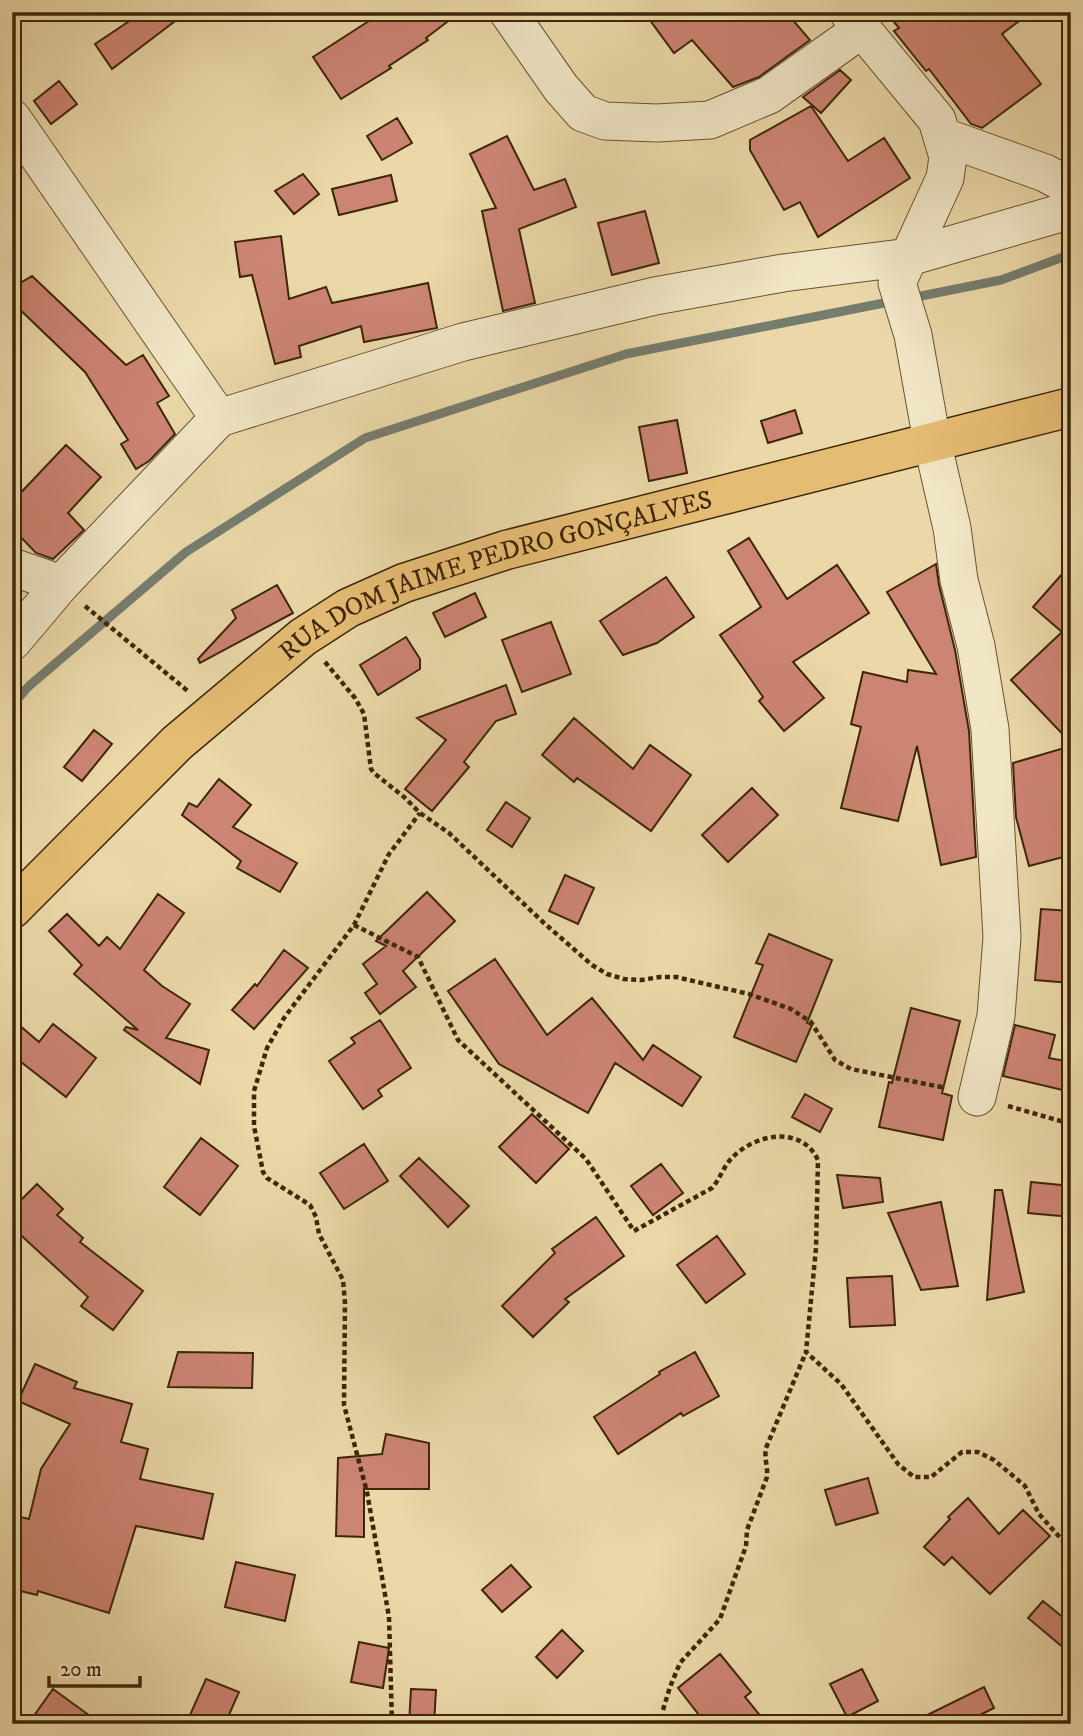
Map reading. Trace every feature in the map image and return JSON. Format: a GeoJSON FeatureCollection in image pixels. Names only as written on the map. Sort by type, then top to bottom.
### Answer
{"type":"FeatureCollection","features":[{"type":"Feature","properties":{"kind":"main road","name":"RUA DOM JAIME PEDRO GONÇALVES"},"geometry":{"type":"LineString","coordinates":[[12,909],[177,743],[303,637],[348,608],[404,583],[506,550],[1071,407]]}},
{"type":"Feature","properties":{"kind":"street"},"geometry":{"type":"LineString","coordinates":[[508,12],[561,88],[583,113],[605,121],[657,123],[710,120],[769,95],[855,21],[937,120],[948,157],[945,178],[903,270],[932,441],[952,528],[959,580],[976,646],[990,729],[1002,937],[996,1016],[977,1097]]}},
{"type":"Feature","properties":{"kind":"street"},"geometry":{"type":"LineString","coordinates":[[12,118],[219,418]]}},
{"type":"Feature","properties":{"kind":"street"},"geometry":{"type":"LineString","coordinates":[[944,137],[1034,169],[1071,187]]}},
{"type":"Feature","properties":{"kind":"street"},"geometry":{"type":"LineString","coordinates":[[12,642],[61,584],[219,418],[463,342],[642,299],[783,273],[903,270],[1071,210]]}},
{"type":"Feature","properties":{"kind":"street"},"geometry":{"type":"LineString","coordinates":[[12,567],[61,584]]}},
{"type":"Feature","properties":{"kind":"path"},"geometry":{"type":"LineString","coordinates":[[61,584],[118,635],[214,712]]}},
{"type":"Feature","properties":{"kind":"path"},"geometry":{"type":"LineString","coordinates":[[303,637],[355,698],[363,714],[371,769],[420,813],[449,833],[544,923],[607,974],[641,980],[660,976],[676,977],[770,1002],[791,1009],[811,1022],[835,1060],[851,1069],[942,1087],[1071,1124]]}},
{"type":"Feature","properties":{"kind":"path"},"geometry":{"type":"LineString","coordinates":[[392,1724],[389,1617],[367,1492],[344,1405],[343,1280],[319,1234],[310,1205],[267,1178],[263,1172],[254,1126],[254,1091],[267,1048],[284,1018],[354,925],[389,854],[420,813]]}},
{"type":"Feature","properties":{"kind":"path"},"geometry":{"type":"LineString","coordinates":[[354,925],[418,957],[457,1040],[586,1159],[634,1231],[712,1188],[721,1177],[727,1162],[756,1141],[777,1135],[796,1139],[813,1149],[818,1160],[816,1248],[806,1352],[766,1448],[767,1477],[747,1530],[746,1546],[720,1619],[680,1663],[663,1710]]}},
{"type":"Feature","properties":{"kind":"path"},"geometry":{"type":"LineString","coordinates":[[806,1352],[841,1384],[898,1464],[914,1477],[931,1477],[962,1452],[978,1452],[994,1460],[1025,1486],[1039,1514],[1071,1550]]}},
{"type":"Feature","properties":{"kind":"building"},"geometry":{"type":"Polygon","coordinates":[[[143,12],[187,12],[112,69],[95,44],[143,12]]]}},
{"type":"Feature","properties":{"kind":"building"},"geometry":{"type":"Polygon","coordinates":[[[383,12],[460,12],[426,38],[428,40],[389,66],[391,68],[341,99],[313,57],[383,12]]]}},
{"type":"Feature","properties":{"kind":"building"},"geometry":{"type":"Polygon","coordinates":[[[644,12],[786,12],[810,40],[759,77],[733,87],[692,40],[674,53],[644,12]]]}},
{"type":"Feature","properties":{"kind":"building"},"geometry":{"type":"Polygon","coordinates":[[[886,12],[1031,12],[1002,34],[1041,84],[982,128],[971,124],[929,69],[926,71],[894,31],[899,28],[886,12]]]}},
{"type":"Feature","properties":{"kind":"building"},"geometry":{"type":"Polygon","coordinates":[[[840,70],[851,80],[821,113],[803,97],[840,70]]]}},
{"type":"Feature","properties":{"kind":"building"},"geometry":{"type":"Polygon","coordinates":[[[59,81],[77,104],[51,124],[34,101],[59,81]]]}},
{"type":"Feature","properties":{"kind":"building"},"geometry":{"type":"Polygon","coordinates":[[[811,106],[848,161],[884,138],[910,178],[818,237],[800,202],[784,210],[750,150],[750,140],[811,106]]]}},
{"type":"Feature","properties":{"kind":"building"},"geometry":{"type":"Polygon","coordinates":[[[397,118],[412,143],[382,160],[367,136],[397,118]]]}},
{"type":"Feature","properties":{"kind":"building"},"geometry":{"type":"Polygon","coordinates":[[[507,136],[534,190],[565,179],[576,207],[519,229],[535,303],[503,311],[482,211],[496,208],[470,154],[507,136]]]}},
{"type":"Feature","properties":{"kind":"building"},"geometry":{"type":"Polygon","coordinates":[[[303,174],[319,194],[294,214],[275,191],[303,174]]]}},
{"type":"Feature","properties":{"kind":"building"},"geometry":{"type":"Polygon","coordinates":[[[391,175],[397,201],[339,215],[332,189],[391,175]]]}},
{"type":"Feature","properties":{"kind":"building"},"geometry":{"type":"Polygon","coordinates":[[[645,211],[659,263],[612,275],[598,223],[645,211]]]}},
{"type":"Feature","properties":{"kind":"building"},"geometry":{"type":"Polygon","coordinates":[[[281,236],[289,299],[326,287],[332,303],[428,283],[437,328],[364,342],[361,326],[299,346],[301,357],[275,364],[252,275],[240,277],[235,242],[281,236]]]}},
{"type":"Feature","properties":{"kind":"building"},"geometry":{"type":"Polygon","coordinates":[[[32,276],[126,365],[143,355],[169,396],[157,403],[175,434],[149,461],[136,469],[121,444],[128,440],[85,372],[12,302],[12,288],[32,276]]]}},
{"type":"Feature","properties":{"kind":"building"},"geometry":{"type":"Polygon","coordinates":[[[795,410],[802,433],[768,443],[761,421],[795,410]]]}},
{"type":"Feature","properties":{"kind":"building"},"geometry":{"type":"Polygon","coordinates":[[[677,420],[687,473],[649,481],[639,427],[677,420]]]}},
{"type":"Feature","properties":{"kind":"building"},"geometry":{"type":"Polygon","coordinates":[[[66,445],[101,477],[68,513],[84,530],[53,559],[36,553],[12,528],[12,502],[66,445]]]}},
{"type":"Feature","properties":{"kind":"building"},"geometry":{"type":"Polygon","coordinates":[[[749,538],[787,599],[837,565],[869,613],[793,662],[824,698],[784,731],[759,701],[763,697],[720,635],[761,607],[728,551],[749,538]]]}},
{"type":"Feature","properties":{"kind":"building"},"geometry":{"type":"Polygon","coordinates":[[[936,564],[969,731],[976,857],[941,865],[917,746],[898,821],[841,808],[861,727],[851,724],[863,672],[907,682],[908,670],[936,674],[887,592],[936,564]]]}},
{"type":"Feature","properties":{"kind":"building"},"geometry":{"type":"Polygon","coordinates":[[[1071,564],[1071,743],[1011,680],[1062,632],[1033,607],[1071,564]]]}},
{"type":"Feature","properties":{"kind":"building"},"geometry":{"type":"Polygon","coordinates":[[[666,577],[694,617],[657,643],[623,655],[600,621],[666,577]]]}},
{"type":"Feature","properties":{"kind":"building"},"geometry":{"type":"Polygon","coordinates":[[[277,585],[293,613],[200,663],[198,659],[236,618],[232,610],[277,585]]]}},
{"type":"Feature","properties":{"kind":"building"},"geometry":{"type":"Polygon","coordinates":[[[475,593],[486,617],[445,637],[433,613],[475,593]]]}},
{"type":"Feature","properties":{"kind":"building"},"geometry":{"type":"Polygon","coordinates":[[[551,622],[571,674],[522,692],[502,640],[551,622]]]}},
{"type":"Feature","properties":{"kind":"building"},"geometry":{"type":"Polygon","coordinates":[[[406,637],[420,659],[420,669],[378,695],[360,665],[406,637]]]}},
{"type":"Feature","properties":{"kind":"building"},"geometry":{"type":"Polygon","coordinates":[[[506,685],[516,714],[496,721],[464,762],[469,767],[432,811],[405,789],[446,740],[417,718],[506,685]]]}},
{"type":"Feature","properties":{"kind":"building"},"geometry":{"type":"Polygon","coordinates":[[[574,718],[633,769],[650,745],[691,775],[651,831],[577,778],[574,782],[542,755],[574,718]]]}},
{"type":"Feature","properties":{"kind":"building"},"geometry":{"type":"Polygon","coordinates":[[[94,730],[112,744],[82,781],[64,767],[94,730]]]}},
{"type":"Feature","properties":{"kind":"building"},"geometry":{"type":"Polygon","coordinates":[[[1071,746],[1071,855],[1029,866],[1016,817],[1013,763],[1071,746]]]}},
{"type":"Feature","properties":{"kind":"building"},"geometry":{"type":"Polygon","coordinates":[[[219,779],[251,805],[233,827],[297,863],[280,892],[237,868],[241,861],[182,815],[189,803],[197,807],[219,779]]]}},
{"type":"Feature","properties":{"kind":"building"},"geometry":{"type":"Polygon","coordinates":[[[752,788],[778,815],[728,862],[702,835],[752,788]]]}},
{"type":"Feature","properties":{"kind":"building"},"geometry":{"type":"Polygon","coordinates":[[[506,802],[530,818],[512,847],[487,830],[506,802]]]}},
{"type":"Feature","properties":{"kind":"building"},"geometry":{"type":"Polygon","coordinates":[[[565,875],[594,888],[578,924],[549,911],[565,875]]]}},
{"type":"Feature","properties":{"kind":"building"},"geometry":{"type":"Polygon","coordinates":[[[427,892],[455,921],[403,971],[416,987],[380,1014],[365,993],[377,984],[363,964],[386,946],[376,941],[427,892]]]}},
{"type":"Feature","properties":{"kind":"building"},"geometry":{"type":"Polygon","coordinates":[[[158,894],[184,913],[144,970],[162,986],[190,1004],[166,1038],[209,1050],[200,1084],[124,1030],[126,1027],[138,1030],[74,974],[82,965],[49,931],[67,914],[99,946],[107,937],[120,949],[158,894]]]}},
{"type":"Feature","properties":{"kind":"building"},"geometry":{"type":"Polygon","coordinates":[[[1041,909],[1071,911],[1071,983],[1035,980],[1041,909]]]}},
{"type":"Feature","properties":{"kind":"building"},"geometry":{"type":"Polygon","coordinates":[[[769,934],[832,960],[807,1023],[812,1025],[796,1062],[734,1037],[763,965],[756,963],[769,934]]]}},
{"type":"Feature","properties":{"kind":"building"},"geometry":{"type":"Polygon","coordinates":[[[284,950],[308,968],[254,1029],[232,1010],[255,984],[257,986],[284,950]]]}},
{"type":"Feature","properties":{"kind":"building"},"geometry":{"type":"Polygon","coordinates":[[[495,959],[547,1035],[592,998],[643,1060],[653,1045],[701,1077],[682,1106],[615,1063],[588,1113],[499,1064],[448,991],[495,959]]]}},
{"type":"Feature","properties":{"kind":"building"},"geometry":{"type":"Polygon","coordinates":[[[911,1008],[960,1021],[942,1093],[952,1096],[943,1140],[879,1127],[911,1008]]]}},
{"type":"Feature","properties":{"kind":"building"},"geometry":{"type":"Polygon","coordinates":[[[12,1019],[39,1042],[53,1024],[96,1058],[66,1097],[12,1055],[12,1019]]]}},
{"type":"Feature","properties":{"kind":"building"},"geometry":{"type":"Polygon","coordinates":[[[380,1020],[411,1068],[378,1090],[382,1096],[363,1109],[329,1061],[355,1043],[351,1038],[380,1020]]]}},
{"type":"Feature","properties":{"kind":"building"},"geometry":{"type":"Polygon","coordinates":[[[1015,1025],[1055,1035],[1049,1058],[1071,1062],[1071,1092],[1003,1076],[1015,1025]]]}},
{"type":"Feature","properties":{"kind":"building"},"geometry":{"type":"Polygon","coordinates":[[[805,1094],[832,1109],[820,1132],[792,1117],[805,1094]]]}},
{"type":"Feature","properties":{"kind":"building"},"geometry":{"type":"Polygon","coordinates":[[[532,1114],[569,1149],[536,1183],[499,1147],[532,1114]]]}},
{"type":"Feature","properties":{"kind":"building"},"geometry":{"type":"Polygon","coordinates":[[[201,1138],[238,1166],[200,1215],[164,1187],[201,1138]]]}},
{"type":"Feature","properties":{"kind":"building"},"geometry":{"type":"Polygon","coordinates":[[[364,1144],[388,1181],[344,1209],[320,1173],[364,1144]]]}},
{"type":"Feature","properties":{"kind":"building"},"geometry":{"type":"Polygon","coordinates":[[[419,1158],[469,1206],[448,1227],[400,1176],[419,1158]]]}},
{"type":"Feature","properties":{"kind":"building"},"geometry":{"type":"Polygon","coordinates":[[[661,1164],[683,1193],[653,1215],[631,1186],[661,1164]]]}},
{"type":"Feature","properties":{"kind":"building"},"geometry":{"type":"Polygon","coordinates":[[[837,1175],[880,1178],[883,1202],[843,1208],[837,1175]]]}},
{"type":"Feature","properties":{"kind":"building"},"geometry":{"type":"Polygon","coordinates":[[[1031,1182],[1071,1186],[1071,1217],[1028,1213],[1031,1182]]]}},
{"type":"Feature","properties":{"kind":"building"},"geometry":{"type":"Polygon","coordinates":[[[37,1184],[63,1209],[57,1215],[83,1238],[80,1242],[143,1291],[113,1330],[81,1306],[88,1297],[12,1227],[12,1209],[37,1184]]]}},
{"type":"Feature","properties":{"kind":"building"},"geometry":{"type":"Polygon","coordinates":[[[995,1190],[1002,1190],[1024,1292],[987,1300],[995,1190]]]}},
{"type":"Feature","properties":{"kind":"building"},"geometry":{"type":"Polygon","coordinates":[[[941,1202],[958,1286],[921,1290],[888,1213],[941,1202]]]}},
{"type":"Feature","properties":{"kind":"building"},"geometry":{"type":"Polygon","coordinates":[[[596,1217],[624,1256],[565,1299],[569,1302],[533,1337],[502,1306],[555,1253],[552,1249],[596,1217]]]}},
{"type":"Feature","properties":{"kind":"building"},"geometry":{"type":"Polygon","coordinates":[[[717,1236],[745,1274],[706,1303],[677,1265],[717,1236]]]}},
{"type":"Feature","properties":{"kind":"building"},"geometry":{"type":"Polygon","coordinates":[[[892,1276],[895,1325],[850,1327],[847,1278],[892,1276]]]}},
{"type":"Feature","properties":{"kind":"building"},"geometry":{"type":"Polygon","coordinates":[[[178,1352],[253,1353],[252,1388],[168,1387],[178,1352]]]}},
{"type":"Feature","properties":{"kind":"building"},"geometry":{"type":"Polygon","coordinates":[[[695,1352],[719,1396],[683,1416],[681,1413],[618,1454],[594,1417],[660,1374],[659,1372],[695,1352]]]}},
{"type":"Feature","properties":{"kind":"building"},"geometry":{"type":"Polygon","coordinates":[[[35,1364],[77,1382],[74,1388],[132,1404],[121,1442],[148,1449],[140,1479],[213,1494],[203,1539],[136,1526],[109,1613],[38,1591],[37,1595],[12,1589],[12,1515],[29,1519],[41,1469],[70,1424],[18,1401],[35,1364]]]}},
{"type":"Feature","properties":{"kind":"building"},"geometry":{"type":"Polygon","coordinates":[[[386,1434],[429,1443],[429,1489],[364,1489],[364,1537],[336,1536],[338,1458],[382,1454],[386,1434]]]}},
{"type":"Feature","properties":{"kind":"building"},"geometry":{"type":"Polygon","coordinates":[[[868,1478],[878,1513],[836,1525],[825,1490],[868,1478]]]}},
{"type":"Feature","properties":{"kind":"building"},"geometry":{"type":"Polygon","coordinates":[[[968,1498],[999,1534],[1023,1510],[1050,1536],[990,1594],[952,1557],[944,1565],[924,1547],[950,1519],[948,1517],[968,1498]]]}},
{"type":"Feature","properties":{"kind":"building"},"geometry":{"type":"Polygon","coordinates":[[[236,1562],[295,1575],[285,1621],[225,1607],[236,1562]]]}},
{"type":"Feature","properties":{"kind":"building"},"geometry":{"type":"Polygon","coordinates":[[[511,1565],[531,1587],[502,1612],[482,1590],[511,1565]]]}},
{"type":"Feature","properties":{"kind":"building"},"geometry":{"type":"Polygon","coordinates":[[[1043,1601],[1071,1624],[1071,1654],[1028,1618],[1043,1601]]]}},
{"type":"Feature","properties":{"kind":"building"},"geometry":{"type":"Polygon","coordinates":[[[562,1630],[583,1651],[557,1678],[536,1657],[562,1630]]]}},
{"type":"Feature","properties":{"kind":"building"},"geometry":{"type":"Polygon","coordinates":[[[359,1642],[389,1648],[383,1688],[351,1682],[359,1642]]]}},
{"type":"Feature","properties":{"kind":"building"},"geometry":{"type":"Polygon","coordinates":[[[720,1654],[751,1692],[745,1697],[767,1724],[706,1724],[678,1688],[720,1654]]]}},
{"type":"Feature","properties":{"kind":"building"},"geometry":{"type":"Polygon","coordinates":[[[862,1669],[878,1701],[847,1717],[830,1684],[862,1669]]]}},
{"type":"Feature","properties":{"kind":"building"},"geometry":{"type":"Polygon","coordinates":[[[206,1679],[239,1692],[225,1724],[186,1724],[206,1679]]]}},
{"type":"Feature","properties":{"kind":"building"},"geometry":{"type":"Polygon","coordinates":[[[984,1687],[994,1708],[962,1724],[909,1724],[984,1687]]]}},
{"type":"Feature","properties":{"kind":"building"},"geometry":{"type":"Polygon","coordinates":[[[53,1689],[101,1724],[28,1724],[53,1689]]]}},
{"type":"Feature","properties":{"kind":"building"},"geometry":{"type":"Polygon","coordinates":[[[411,1689],[436,1690],[434,1724],[409,1724],[411,1689]]]}},
{"type":"Feature","properties":{"kind":"waterway"},"geometry":{"type":"LineString","coordinates":[[911,298],[1001,280],[1071,254]]}},
{"type":"Feature","properties":{"kind":"waterway"},"geometry":{"type":"LineString","coordinates":[[12,705],[29,686],[186,552],[365,438],[626,354],[894,301]]}}]}
